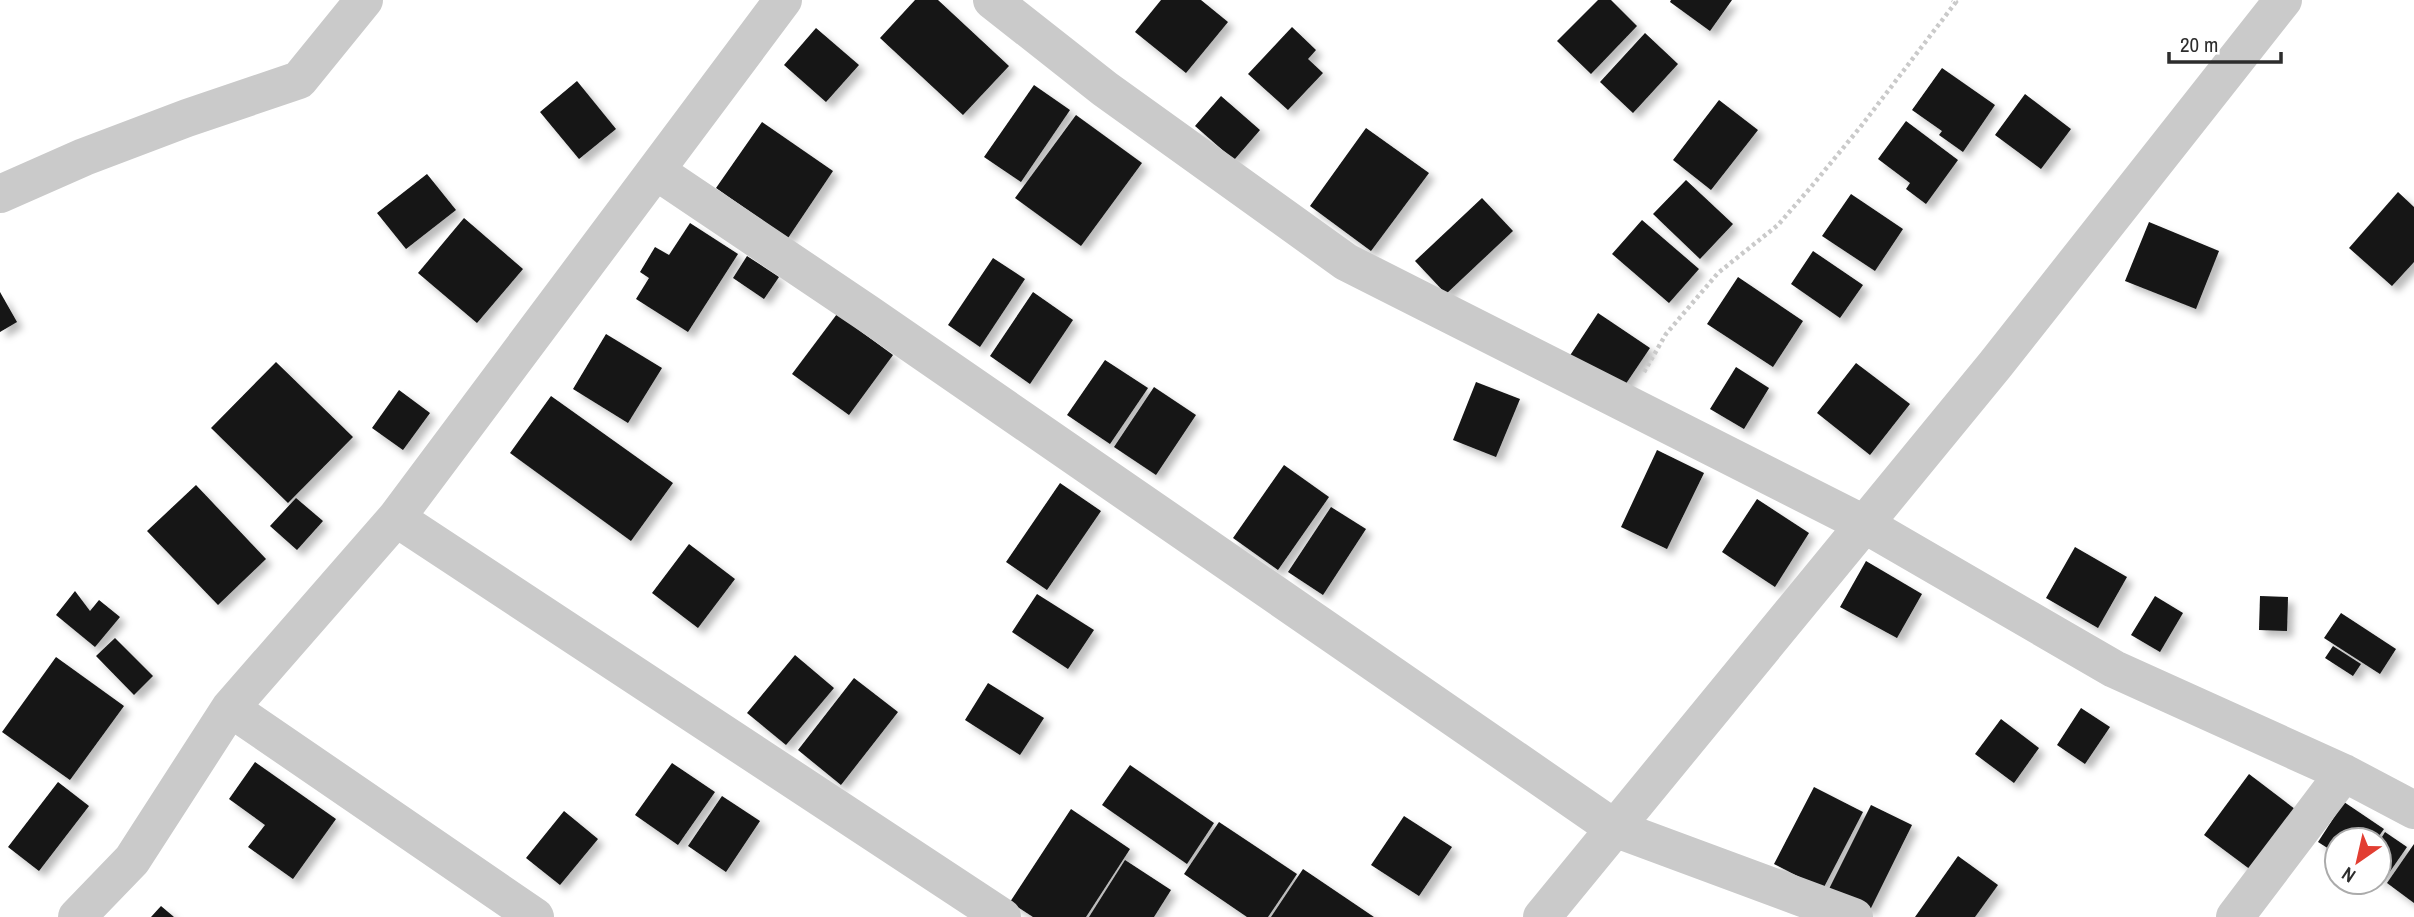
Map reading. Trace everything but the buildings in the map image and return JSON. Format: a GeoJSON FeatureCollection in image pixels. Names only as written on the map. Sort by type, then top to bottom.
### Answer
{"type":"FeatureCollection","features":[{"type":"Feature","properties":{"kind":"street"},"geometry":{"type":"LineString","coordinates":[[0,194],[84,157],[299,80],[364,0]]}},
{"type":"Feature","properties":{"kind":"street"},"geometry":{"type":"LineString","coordinates":[[77,917],[132,860],[229,708],[396,518],[783,0]]}},
{"type":"Feature","properties":{"kind":"street"},"geometry":{"type":"LineString","coordinates":[[992,0],[1105,89],[1346,261],[1864,524],[2114,669],[2344,773],[2414,810]]}},
{"type":"Feature","properties":{"kind":"street"},"geometry":{"type":"LineString","coordinates":[[1542,917],[1995,365],[2283,0]]}},
{"type":"Feature","properties":{"kind":"street"},"geometry":{"type":"LineString","coordinates":[[656,171],[878,320],[1614,828],[1854,917]]}},
{"type":"Feature","properties":{"kind":"street"},"geometry":{"type":"LineString","coordinates":[[396,518],[1002,917]]}},
{"type":"Feature","properties":{"kind":"street"},"geometry":{"type":"LineString","coordinates":[[229,708],[535,917]]}},
{"type":"Feature","properties":{"kind":"street"},"geometry":{"type":"LineString","coordinates":[[2235,917],[2344,773]]}},
{"type":"Feature","properties":{"kind":"path"},"geometry":{"type":"LineString","coordinates":[[1626,403],[1666,334],[1718,273],[1778,225],[1811,187],[1956,2],[1952,0]]}}]}
